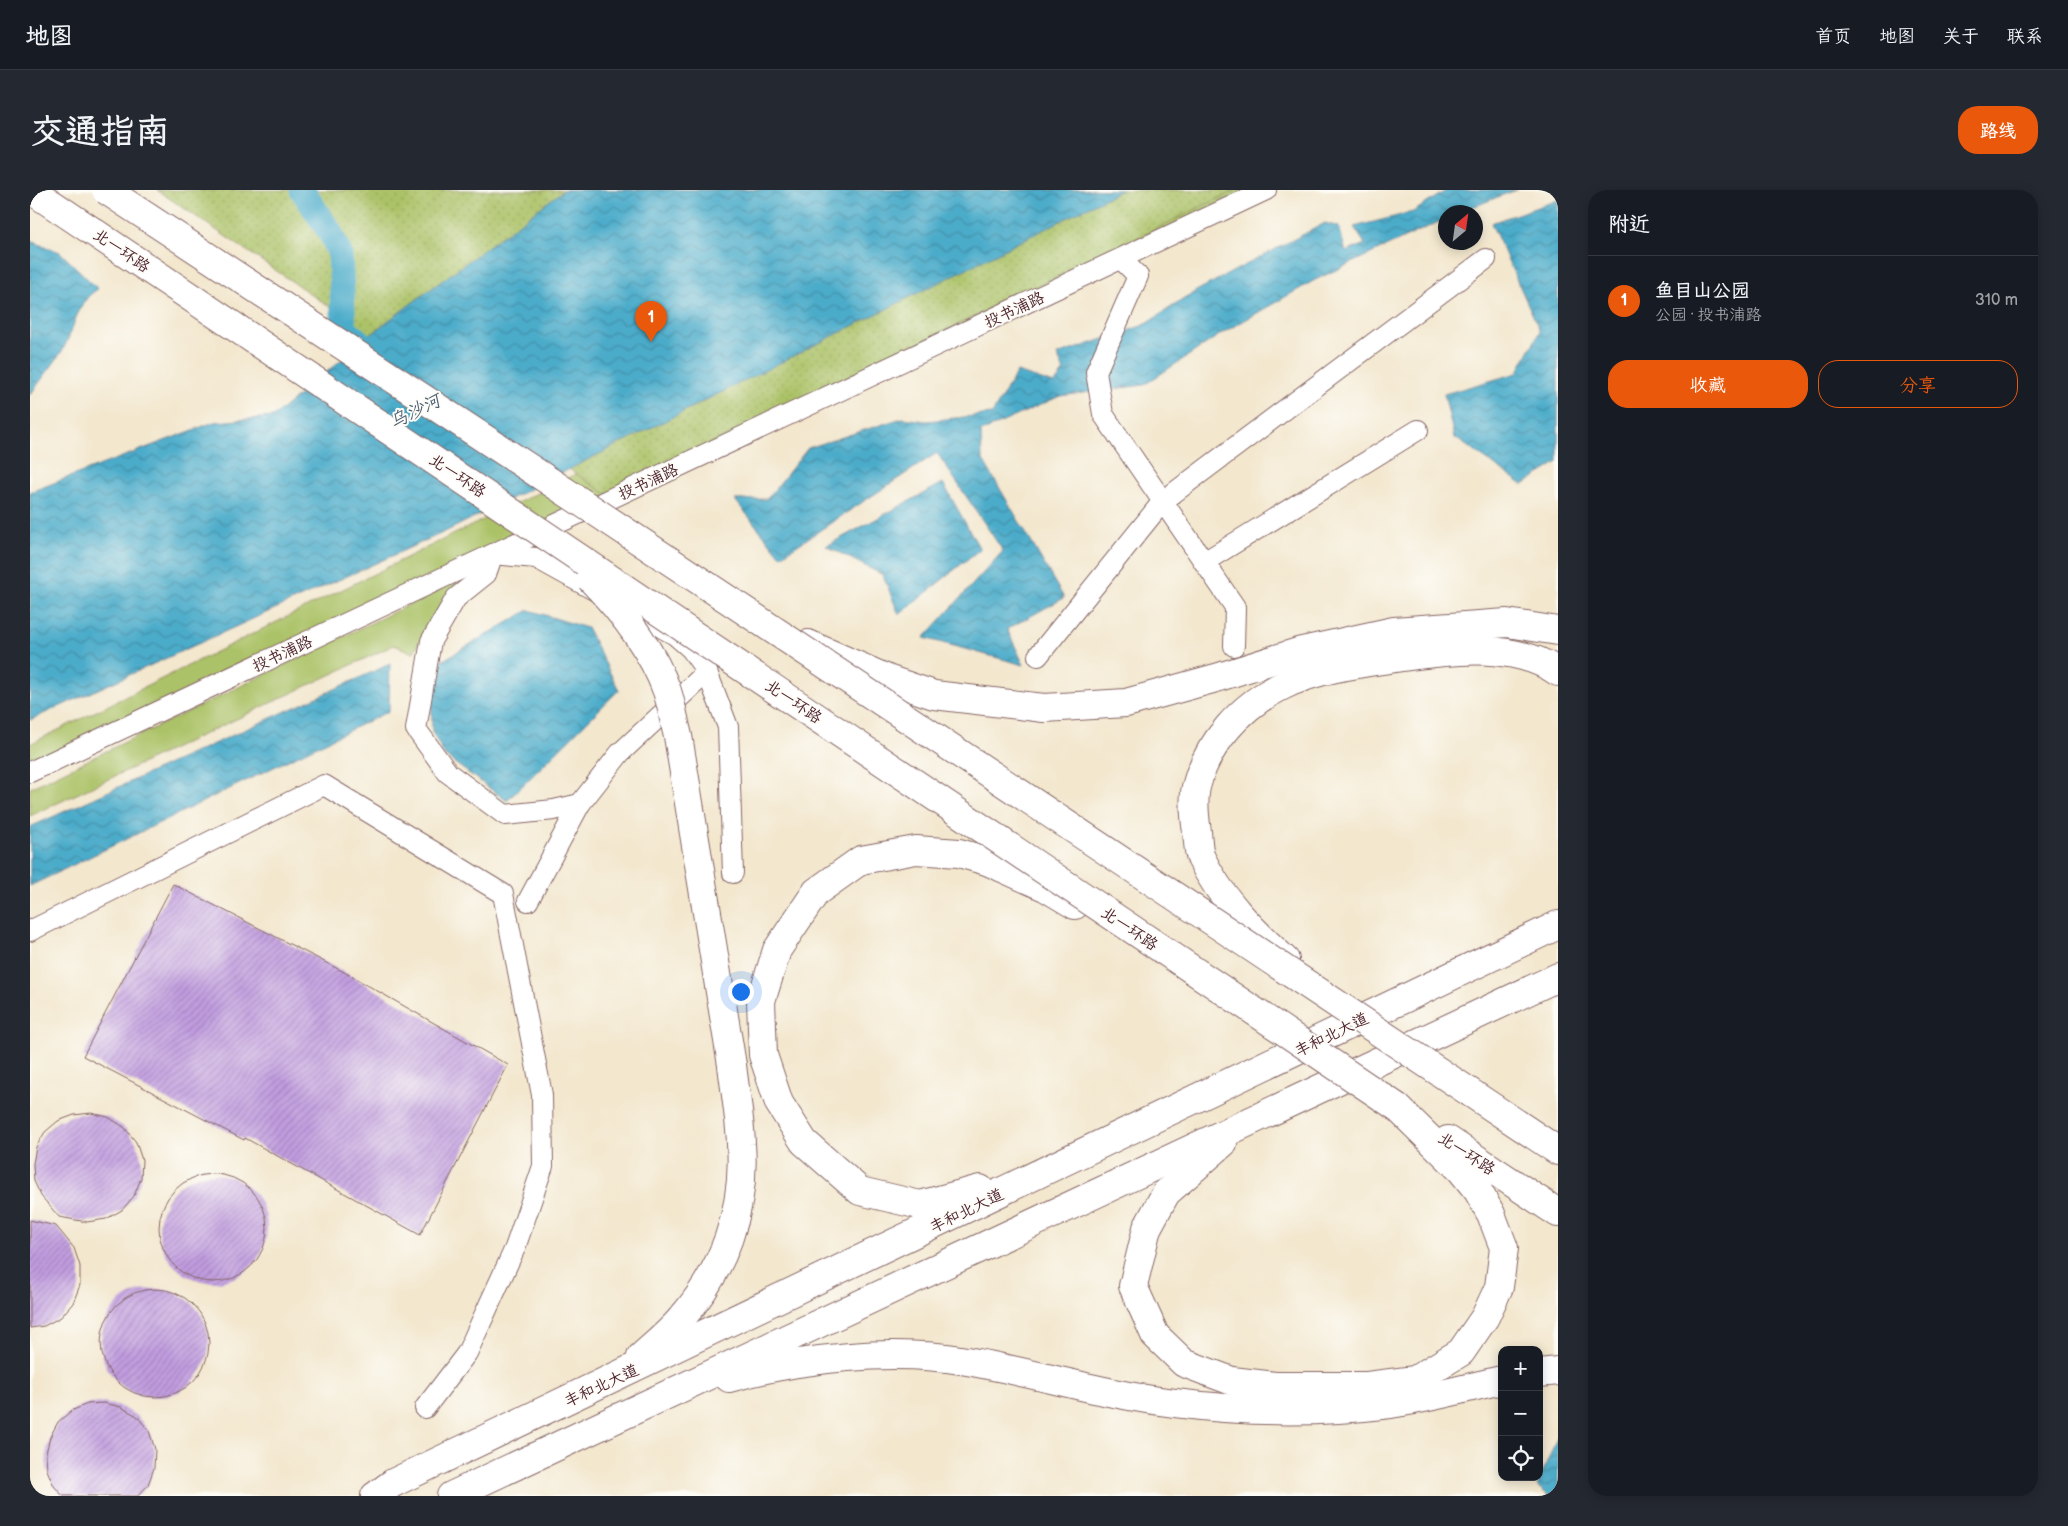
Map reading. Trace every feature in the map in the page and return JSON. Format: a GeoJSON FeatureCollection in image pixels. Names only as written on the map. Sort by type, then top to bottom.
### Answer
{"type":"FeatureCollection","features":[{"type":"Feature","properties":{"kind":"highway","name":"北一环路"},"geometry":{"type":"LineString","coordinates":[[31,190],[362,410],[1254,1012],[1558,1213]]}},
{"type":"Feature","properties":{"kind":"highway"},"geometry":{"type":"LineString","coordinates":[[106,190],[771,628],[1558,1151]]}},
{"type":"Feature","properties":{"kind":"highway"},"geometry":{"type":"LineString","coordinates":[[362,410],[422,466],[586,574],[614,603],[651,657],[666,690],[678,736],[732,1064],[741,1145],[741,1188],[735,1222],[722,1256],[702,1292],[679,1321],[622,1375]]}},
{"type":"Feature","properties":{"kind":"highway"},"geometry":{"type":"LineString","coordinates":[[771,628],[890,680],[934,695],[1044,708],[1126,703],[1216,678],[1298,652],[1394,631],[1507,623],[1558,631]]}},
{"type":"Feature","properties":{"kind":"highway"},"geometry":{"type":"LineString","coordinates":[[1327,998],[1259,936],[1224,898],[1200,856],[1195,821],[1196,788],[1209,755],[1228,725],[1254,703],[1282,686],[1325,672],[1424,654],[1469,650],[1510,654],[1548,666],[1558,672]]}},
{"type":"Feature","properties":{"kind":"highway"},"geometry":{"type":"LineString","coordinates":[[1039,1174],[920,1205],[860,1191],[804,1142],[779,1103],[763,1055],[761,1001],[777,950],[816,892],[861,860],[916,850],[968,855],[987,861],[1045,887],[1254,1012]]}},
{"type":"Feature","properties":{"kind":"highway"},"geometry":{"type":"LineString","coordinates":[[1498,953],[1558,912]]}},
{"type":"Feature","properties":{"kind":"highway","name":"丰和北大道"},"geometry":{"type":"LineString","coordinates":[[375,1496],[394,1483],[1558,925]]}},
{"type":"Feature","properties":{"kind":"highway"},"geometry":{"type":"LineString","coordinates":[[451,1496],[1558,976]]}},
{"type":"Feature","properties":{"kind":"highway"},"geometry":{"type":"LineString","coordinates":[[1471,1093],[1558,1144]]}},
{"type":"Feature","properties":{"kind":"highway"},"geometry":{"type":"LineString","coordinates":[[1248,1121],[1166,1193],[1147,1228],[1133,1286],[1155,1335],[1184,1363],[1232,1381],[1275,1386],[1367,1386],[1415,1380],[1461,1352],[1485,1318],[1499,1287],[1504,1248],[1491,1214],[1478,1191],[1461,1170],[1397,1107]]}},
{"type":"Feature","properties":{"kind":"highway"},"geometry":{"type":"LineString","coordinates":[[665,1395],[757,1370],[897,1354],[966,1361],[1072,1385],[1175,1404],[1294,1411],[1391,1404],[1498,1381]]}},
{"type":"Feature","properties":{"kind":"highway"},"geometry":{"type":"LineString","coordinates":[[1543,1373],[1558,1371]]}},
{"type":"Feature","properties":{"kind":"street","name":"投书浦路"},"geometry":{"type":"LineString","coordinates":[[30,772],[1266,190]]}},
{"type":"Feature","properties":{"kind":"street"},"geometry":{"type":"LineString","coordinates":[[1121,258],[1138,276],[1096,372],[1103,414],[1235,607],[1234,646]]}},
{"type":"Feature","properties":{"kind":"street"},"geometry":{"type":"LineString","coordinates":[[1038,656],[1163,501],[1486,258]]}},
{"type":"Feature","properties":{"kind":"street"},"geometry":{"type":"LineString","coordinates":[[1204,562],[1418,430]]}},
{"type":"Feature","properties":{"kind":"street"},"geometry":{"type":"LineString","coordinates":[[580,804],[554,810],[505,814],[448,773],[416,729],[431,641],[456,598],[486,574],[494,554],[536,558],[675,635],[690,649],[707,672],[728,727],[733,873]]}},
{"type":"Feature","properties":{"kind":"street"},"geometry":{"type":"LineString","coordinates":[[528,901],[580,804],[620,753],[707,672]]}},
{"type":"Feature","properties":{"kind":"street"},"geometry":{"type":"LineString","coordinates":[[30,931],[324,785],[503,894],[542,1095],[544,1166],[515,1248],[467,1353],[425,1408]]}},
{"type":"Feature","properties":{"kind":"green space"},"geometry":{"type":"Polygon","coordinates":[[[157,190],[1236,190],[606,494],[157,190]]]}},
{"type":"Feature","properties":{"kind":"green space"},"geometry":{"type":"Polygon","coordinates":[[[1150,190],[1247,190],[30,773],[30,744],[1150,190]]]}},
{"type":"Feature","properties":{"kind":"green space"},"geometry":{"type":"Polygon","coordinates":[[[458,581],[413,653],[394,645],[30,816],[30,788],[458,581]]]}},
{"type":"Feature","properties":{"kind":"water","name":"乌沙河"},"geometry":{"type":"Polygon","coordinates":[[[564,190],[1122,190],[449,530],[30,720],[30,492],[214,422],[273,417],[385,323],[564,190]]]}},
{"type":"Feature","properties":{"kind":"water"},"geometry":{"type":"Polygon","coordinates":[[[1447,190],[1517,190],[1478,205],[1438,205],[1438,222],[1315,280],[1224,332],[1144,385],[1060,396],[981,432],[982,458],[1064,598],[1007,629],[1024,665],[924,638],[1003,551],[937,453],[781,556],[735,500],[767,499],[808,448],[902,418],[927,421],[992,414],[1017,372],[1054,384],[1064,371],[1057,355],[1144,325],[1196,291],[1325,223],[1339,227],[1346,252],[1365,244],[1354,227],[1413,212],[1447,190]]]}},
{"type":"Feature","properties":{"kind":"water"},"geometry":{"type":"Polygon","coordinates":[[[1558,200],[1558,462],[1523,485],[1454,437],[1444,394],[1517,373],[1540,331],[1491,223],[1558,200]]]}},
{"type":"Feature","properties":{"kind":"water"},"geometry":{"type":"Polygon","coordinates":[[[30,241],[60,252],[98,289],[85,301],[62,351],[30,395],[30,241]]]}},
{"type":"Feature","properties":{"kind":"water"},"geometry":{"type":"Polygon","coordinates":[[[943,483],[980,549],[899,615],[883,575],[826,546],[943,483]]]}},
{"type":"Feature","properties":{"kind":"water"},"geometry":{"type":"Polygon","coordinates":[[[529,610],[587,628],[619,690],[507,801],[445,756],[432,732],[431,667],[529,610]]]}},
{"type":"Feature","properties":{"kind":"water"},"geometry":{"type":"Polygon","coordinates":[[[390,664],[389,711],[30,886],[30,827],[390,664]]]}},
{"type":"Feature","properties":{"kind":"water"},"geometry":{"type":"Polygon","coordinates":[[[1558,1436],[1558,1496],[1549,1496],[1537,1486],[1539,1481],[1543,1481],[1543,1472],[1558,1436]]]}},
{"type":"Feature","properties":{"kind":"building"},"geometry":{"type":"Polygon","coordinates":[[[173,884],[344,972],[508,1065],[420,1235],[245,1138],[244,1140],[83,1056],[173,884]]]}},
{"type":"Feature","properties":{"kind":"building"},"geometry":{"type":"Polygon","coordinates":[[[91,1113],[108,1117],[124,1127],[136,1142],[142,1160],[141,1178],[134,1196],[122,1210],[106,1219],[87,1222],[59,1217],[41,1196],[34,1181],[33,1164],[36,1147],[45,1132],[58,1121],[74,1115],[91,1113]]]}},
{"type":"Feature","properties":{"kind":"building"},"geometry":{"type":"Polygon","coordinates":[[[213,1174],[234,1178],[251,1190],[263,1207],[267,1228],[263,1249],[251,1266],[234,1278],[213,1282],[192,1278],[175,1266],[163,1249],[159,1228],[163,1207],[175,1190],[192,1178],[213,1174]]]}},
{"type":"Feature","properties":{"kind":"building"},"geometry":{"type":"Polygon","coordinates":[[[30,1220],[56,1226],[74,1248],[80,1266],[80,1285],[73,1303],[61,1317],[44,1326],[30,1328],[30,1220]]]}},
{"type":"Feature","properties":{"kind":"building"},"geometry":{"type":"Polygon","coordinates":[[[155,1289],[176,1293],[193,1305],[205,1322],[209,1343],[205,1364],[193,1381],[176,1393],[155,1397],[134,1393],[117,1381],[105,1364],[101,1343],[105,1322],[117,1305],[134,1293],[155,1289]]]}},
{"type":"Feature","properties":{"kind":"building"},"geometry":{"type":"Polygon","coordinates":[[[104,1403],[121,1407],[137,1416],[149,1431],[155,1449],[154,1468],[148,1485],[138,1496],[63,1496],[54,1486],[47,1470],[46,1453],[50,1437],[58,1422],[71,1411],[87,1404],[104,1403]]]}},
{"type":"Feature","properties":{"kind":"waterway"},"geometry":{"type":"LineString","coordinates":[[302,190],[330,232],[340,254],[344,329],[375,354]]}},
{"type":"Feature","properties":{"kind":"place","name":"鱼目山公园"},"geometry":{"type":"Point","coordinates":[651,342]}}]}
